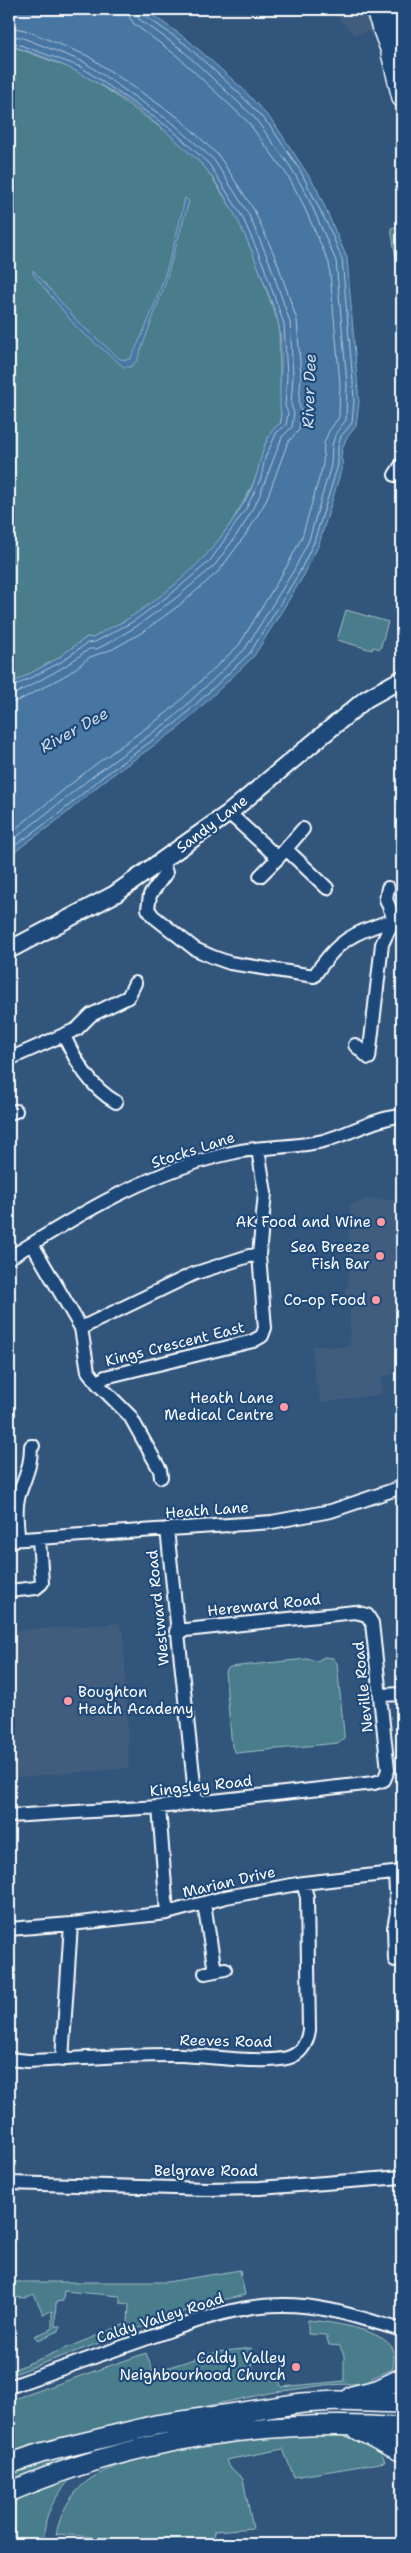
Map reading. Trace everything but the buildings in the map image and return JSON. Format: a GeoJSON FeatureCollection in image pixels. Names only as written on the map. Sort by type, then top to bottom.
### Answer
{"type":"FeatureCollection","features":[{"type":"Feature","properties":{"kind":"highway"},"geometry":{"type":"LineString","coordinates":[[375,9],[401,89]]}},
{"type":"Feature","properties":{"kind":"highway"},"geometry":{"type":"LineString","coordinates":[[392,9],[402,35]]}},
{"type":"Feature","properties":{"kind":"highway"},"geometry":{"type":"LineString","coordinates":[[337,2401],[377,2390],[402,2378]]}},
{"type":"Feature","properties":{"kind":"highway"},"geometry":{"type":"LineString","coordinates":[[9,2464],[41,2453],[156,2425],[294,2404],[402,2400],[402,2430],[345,2426],[273,2427],[194,2437],[80,2465],[9,2492]]}},
{"type":"Feature","properties":{"kind":"highway"},"geometry":{"type":"LineString","coordinates":[[345,2426],[402,2452]]}},
{"type":"Feature","properties":{"kind":"main road","name":"Sandy Lane"},"geometry":{"type":"LineString","coordinates":[[9,950],[115,894],[229,813],[359,704],[402,679]]}},
{"type":"Feature","properties":{"kind":"street"},"geometry":{"type":"LineString","coordinates":[[395,476],[402,464]]}},
{"type":"Feature","properties":{"kind":"street"},"geometry":{"type":"LineString","coordinates":[[229,813],[327,888]]}},
{"type":"Feature","properties":{"kind":"street"},"geometry":{"type":"LineString","coordinates":[[260,876],[303,829]]}},
{"type":"Feature","properties":{"kind":"street"},"geometry":{"type":"LineString","coordinates":[[162,861],[166,873],[150,895],[148,909],[153,916],[195,949],[230,963],[314,976],[338,945],[349,936],[398,919]]}},
{"type":"Feature","properties":{"kind":"street"},"geometry":{"type":"LineString","coordinates":[[388,888],[386,899],[398,919]]}},
{"type":"Feature","properties":{"kind":"street"},"geometry":{"type":"LineString","coordinates":[[355,1045],[368,1058],[382,944],[398,919]]}},
{"type":"Feature","properties":{"kind":"street"},"geometry":{"type":"LineString","coordinates":[[9,1059],[77,1029],[91,1015],[128,997],[135,983]]}},
{"type":"Feature","properties":{"kind":"street"},"geometry":{"type":"LineString","coordinates":[[64,1036],[84,1074],[107,1100]]}},
{"type":"Feature","properties":{"kind":"street","name":"Stocks Lane"},"geometry":{"type":"LineString","coordinates":[[9,1258],[89,1209],[131,1189],[208,1159],[258,1149],[325,1140],[385,1118],[402,1116]]}},
{"type":"Feature","properties":{"kind":"street"},"geometry":{"type":"LineString","coordinates":[[81,1328],[193,1274],[249,1256],[259,1255],[265,1193],[258,1149]]}},
{"type":"Feature","properties":{"kind":"street"},"geometry":{"type":"LineString","coordinates":[[32,1244],[81,1328],[88,1371],[98,1384],[130,1416],[156,1474]]}},
{"type":"Feature","properties":{"kind":"street","name":"Kings Crescent East"},"geometry":{"type":"LineString","coordinates":[[98,1384],[105,1377],[253,1341],[262,1336],[265,1328],[259,1255]]}},
{"type":"Feature","properties":{"kind":"street"},"geometry":{"type":"LineString","coordinates":[[14,1539],[18,1496],[30,1466],[31,1446]]}},
{"type":"Feature","properties":{"kind":"street","name":"Heath Lane"},"geometry":{"type":"LineString","coordinates":[[14,1539],[39,1539],[272,1522],[309,1517],[348,1506],[402,1487]]}},
{"type":"Feature","properties":{"kind":"street","name":"Westward Road"},"geometry":{"type":"LineString","coordinates":[[167,1529],[176,1630],[196,1803]]}},
{"type":"Feature","properties":{"kind":"street"},"geometry":{"type":"LineString","coordinates":[[9,1591],[36,1588],[42,1583],[39,1539]]}},
{"type":"Feature","properties":{"kind":"street","name":"Hereward Road"},"geometry":{"type":"LineString","coordinates":[[176,1630],[355,1612]]}},
{"type":"Feature","properties":{"kind":"street","name":"Neville Road"},"geometry":{"type":"LineString","coordinates":[[355,1612],[367,1614],[372,1623],[388,1770]]}},
{"type":"Feature","properties":{"kind":"street"},"geometry":{"type":"LineString","coordinates":[[380,1695],[402,1694]]}},
{"type":"Feature","properties":{"kind":"street","name":"Kingsley Road"},"geometry":{"type":"LineString","coordinates":[[9,1816],[159,1807],[374,1783],[384,1780],[388,1770]]}},
{"type":"Feature","properties":{"kind":"street"},"geometry":{"type":"LineString","coordinates":[[159,1807],[167,1913]]}},
{"type":"Feature","properties":{"kind":"street","name":"Marian Drive"},"geometry":{"type":"LineString","coordinates":[[9,1929],[167,1913],[226,1898],[303,1883],[399,1872],[398,1941],[395,1960]]}},
{"type":"Feature","properties":{"kind":"street","name":"Reeves Road"},"geometry":{"type":"LineString","coordinates":[[9,2059],[62,2060],[178,2055],[272,2059],[288,2058],[301,2051],[307,2042],[309,2030],[306,1897],[303,1883]]}},
{"type":"Feature","properties":{"kind":"street"},"geometry":{"type":"LineString","coordinates":[[204,1904],[215,1971]]}},
{"type":"Feature","properties":{"kind":"street"},"geometry":{"type":"LineString","coordinates":[[62,2060],[70,1924]]}},
{"type":"Feature","properties":{"kind":"street","name":"Belgrave Road"},"geometry":{"type":"LineString","coordinates":[[9,2183],[207,2189],[260,2188],[402,2176]]}},
{"type":"Feature","properties":{"kind":"street","name":"Caldy Valley Road"},"geometry":{"type":"LineString","coordinates":[[9,2387],[193,2322],[256,2306],[318,2307],[352,2314],[402,2330]]}},
{"type":"Feature","properties":{"kind":"street","name":"Caldy Valley Road"},"geometry":{"type":"LineString","coordinates":[[383,2325],[402,2339]]}},
{"type":"Feature","properties":{"kind":"shaded area"},"geometry":{"type":"Polygon","coordinates":[[[329,9],[366,9],[374,28],[356,36],[329,9]]]}},
{"type":"Feature","properties":{"kind":"shaded area"},"geometry":{"type":"Polygon","coordinates":[[[365,1199],[396,1200],[394,1374],[381,1377],[381,1394],[320,1403],[319,1389],[315,1381],[312,1346],[350,1347],[350,1297],[345,1296],[345,1287],[348,1287],[350,1206],[365,1199]]]}},
{"type":"Feature","properties":{"kind":"shaded area","name":"Boughton Heath Academy"},"geometry":{"type":"Polygon","coordinates":[[[119,1623],[124,1634],[129,1768],[9,1778],[9,1631],[119,1623]]]}},
{"type":"Feature","properties":{"kind":"green space"},"geometry":{"type":"Polygon","coordinates":[[[9,45],[78,71],[168,133],[205,167],[238,218],[258,266],[279,325],[281,423],[275,427],[267,440],[253,484],[241,506],[199,566],[169,592],[136,614],[93,638],[87,637],[58,658],[9,685],[9,45]]]}},
{"type":"Feature","properties":{"kind":"green space"},"geometry":{"type":"Polygon","coordinates":[[[402,226],[402,282],[400,283],[391,228],[402,226]]]}},
{"type":"Feature","properties":{"kind":"green space"},"geometry":{"type":"Polygon","coordinates":[[[346,610],[388,622],[380,649],[373,647],[372,650],[337,640],[346,610]]]}},
{"type":"Feature","properties":{"kind":"green space"},"geometry":{"type":"Polygon","coordinates":[[[324,1657],[333,1658],[337,1663],[344,1738],[338,1743],[236,1753],[232,1747],[225,1671],[230,1667],[306,1659],[317,1661],[324,1657]]]}},
{"type":"Feature","properties":{"kind":"green space"},"geometry":{"type":"Polygon","coordinates":[[[240,2270],[245,2295],[209,2303],[11,2375],[10,2371],[128,2323],[129,2304],[120,2303],[120,2296],[64,2291],[63,2301],[56,2302],[55,2326],[60,2326],[59,2331],[38,2340],[34,2336],[52,2329],[52,2311],[43,2314],[34,2294],[25,2298],[9,2297],[9,2282],[167,2282],[240,2270]]]}},
{"type":"Feature","properties":{"kind":"green space"},"geometry":{"type":"Polygon","coordinates":[[[308,2320],[355,2328],[378,2336],[393,2349],[393,2369],[372,2378],[373,2383],[325,2385],[269,2393],[112,2426],[9,2456],[9,2401],[146,2353],[153,2372],[217,2352],[251,2348],[253,2376],[273,2376],[273,2381],[280,2381],[281,2387],[344,2381],[344,2356],[340,2346],[329,2345],[326,2335],[308,2334],[308,2320]]]}},
{"type":"Feature","properties":{"kind":"green space"},"geometry":{"type":"Polygon","coordinates":[[[333,2434],[356,2439],[371,2445],[382,2455],[385,2462],[294,2477],[283,2449],[226,2460],[228,2465],[243,2479],[253,2528],[214,2531],[216,2544],[153,2544],[143,2541],[56,2534],[67,2504],[72,2497],[82,2485],[110,2469],[170,2452],[206,2446],[333,2434]]]}},
{"type":"Feature","properties":{"kind":"green space"},"geometry":{"type":"Polygon","coordinates":[[[146,2436],[9,2482],[9,2472],[146,2436]]]}},
{"type":"Feature","properties":{"kind":"green space"},"geometry":{"type":"Polygon","coordinates":[[[74,2475],[51,2506],[43,2544],[9,2544],[9,2499],[74,2475]]]}},
{"type":"Feature","properties":{"kind":"water","name":"River Dee"},"geometry":{"type":"Polygon","coordinates":[[[9,9],[144,9],[188,40],[244,90],[274,123],[316,187],[347,258],[359,402],[356,426],[346,439],[342,449],[341,458],[343,464],[319,544],[304,575],[254,656],[180,727],[104,781],[63,816],[9,856],[9,685],[58,658],[87,637],[93,638],[147,606],[188,573],[211,549],[246,499],[254,482],[267,439],[275,427],[281,423],[281,346],[277,317],[248,242],[225,197],[203,166],[143,113],[122,98],[56,62],[9,45],[9,9]]]}},
{"type":"Feature","properties":{"kind":"water"},"geometry":{"type":"Polygon","coordinates":[[[185,198],[189,201],[164,287],[137,361],[130,367],[124,367],[78,329],[33,274],[33,270],[79,323],[120,359],[127,360],[131,358],[156,300],[175,239],[185,198]]]}},
{"type":"Feature","properties":{"kind":"place","name":"AK Food and Wine"},"geometry":{"type":"Point","coordinates":[381,1222]}},
{"type":"Feature","properties":{"kind":"place","name":"Sea Breeze Fish Bar"},"geometry":{"type":"Point","coordinates":[380,1256]}},
{"type":"Feature","properties":{"kind":"place","name":"Co-op Food"},"geometry":{"type":"Point","coordinates":[376,1300]}},
{"type":"Feature","properties":{"kind":"place","name":"Heath Lane Medical Centre"},"geometry":{"type":"Point","coordinates":[284,1407]}},
{"type":"Feature","properties":{"kind":"place","name":"Boughton Heath Academy"},"geometry":{"type":"Point","coordinates":[68,1701]}},
{"type":"Feature","properties":{"kind":"place","name":"Caldy Valley Neighbourhood Church"},"geometry":{"type":"Point","coordinates":[296,2367]}}]}
